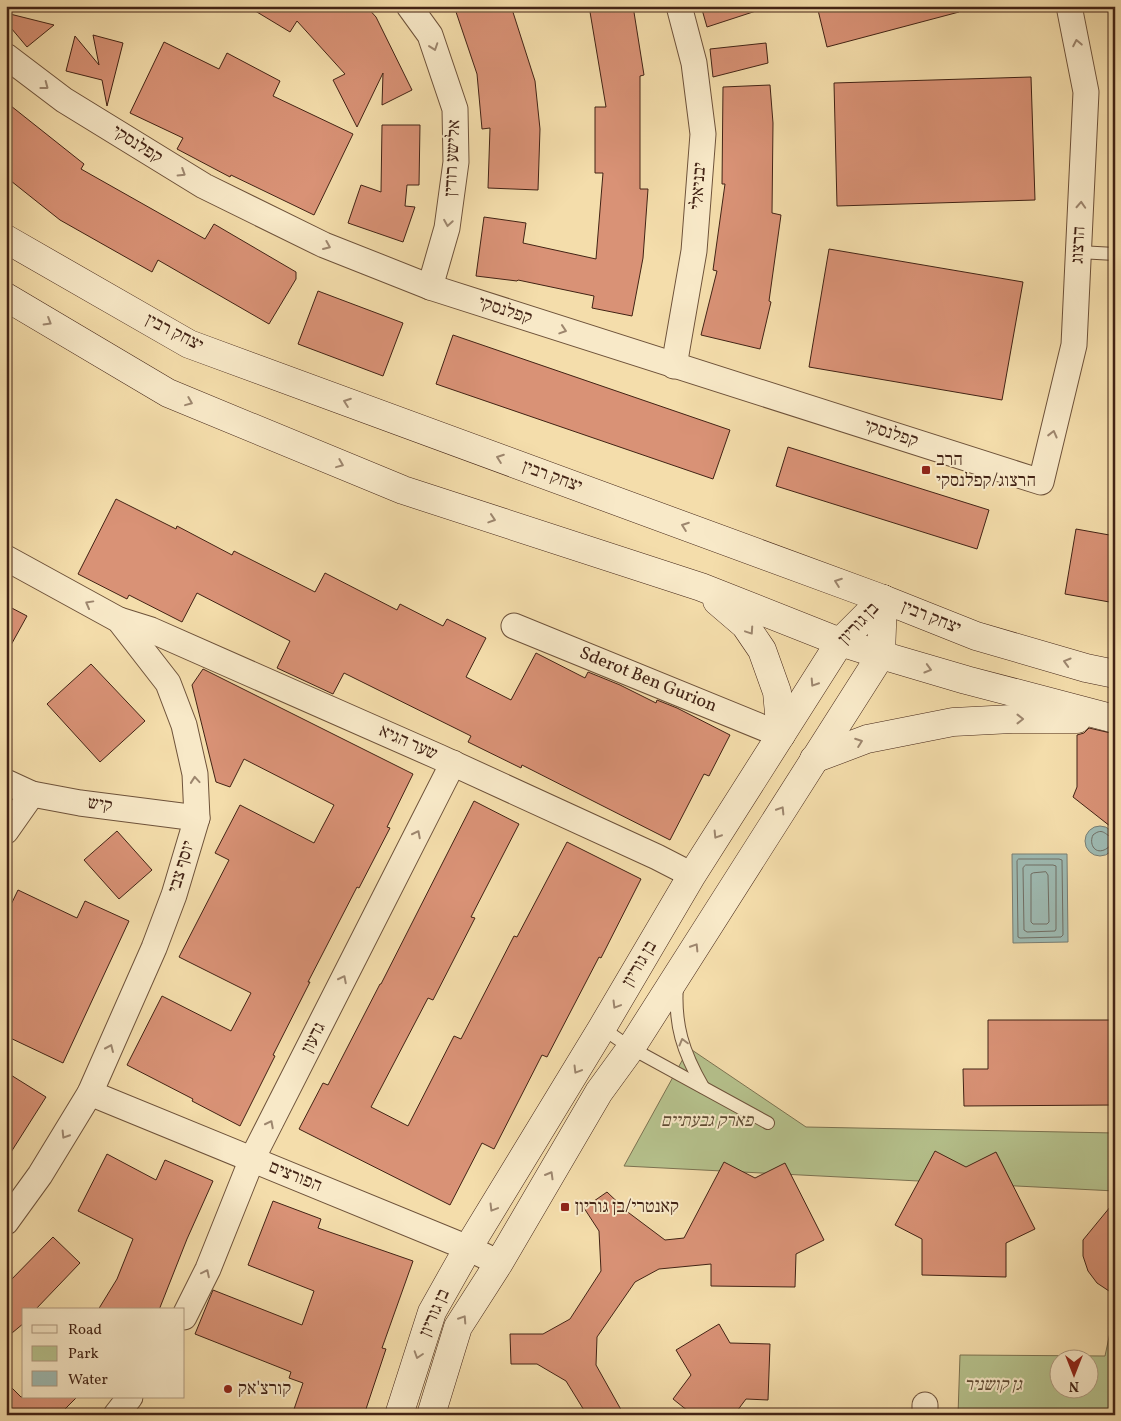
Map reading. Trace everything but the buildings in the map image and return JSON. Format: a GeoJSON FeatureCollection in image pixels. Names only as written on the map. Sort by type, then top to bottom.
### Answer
{"type":"FeatureCollection","features":[{"type":"Feature","properties":{"kind":"main road","name":"יצחק רבין"},"geometry":{"type":"LineString","coordinates":[[6,238],[189,344],[883,599],[976,636],[1115,674]]}},
{"type":"Feature","properties":{"kind":"main road"},"geometry":{"type":"LineString","coordinates":[[6,297],[168,393],[403,490],[701,587],[840,642],[966,680],[1115,719]]}},
{"type":"Feature","properties":{"kind":"main road"},"geometry":{"type":"LineString","coordinates":[[701,587],[746,625],[762,650],[777,692],[781,735]]}},
{"type":"Feature","properties":{"kind":"main road","name":"בן גוריון"},"geometry":{"type":"LineString","coordinates":[[399,1415],[432,1312],[468,1248],[602,1028],[692,874],[840,642],[883,599]]}},
{"type":"Feature","properties":{"kind":"main road","name":"בן גוריון"},"geometry":{"type":"LineString","coordinates":[[431,1415],[458,1327],[499,1263],[599,1092],[631,1048],[881,655],[883,599]]}},
{"type":"Feature","properties":{"kind":"main road"},"geometry":{"type":"LineString","coordinates":[[814,759],[867,739],[953,722],[1012,719],[1115,719]]}},
{"type":"Feature","properties":{"kind":"street","name":"אלישע רודין"},"geometry":{"type":"LineString","coordinates":[[409,6],[430,36],[455,108],[456,162],[447,228],[430,287]]}},
{"type":"Feature","properties":{"kind":"street","name":"יבניאלי"},"geometry":{"type":"LineString","coordinates":[[674,366],[694,251],[703,134],[694,63],[680,6]]}},
{"type":"Feature","properties":{"kind":"street","name":"הרצוג"},"geometry":{"type":"LineString","coordinates":[[1041,482],[1074,345],[1086,92],[1069,6]]}},
{"type":"Feature","properties":{"kind":"street","name":"קפלנסקי"},"geometry":{"type":"LineString","coordinates":[[6,56],[64,100],[204,186],[324,245],[430,287],[1041,482]]}},
{"type":"Feature","properties":{"kind":"street","name":"יוסף צבי"},"geometry":{"type":"LineString","coordinates":[[6,558],[119,620],[168,683],[184,725],[195,774],[197,818],[174,895],[154,948],[90,1093],[40,1175],[6,1222]]}},
{"type":"Feature","properties":{"kind":"street","name":"שער הגיא"},"geometry":{"type":"LineString","coordinates":[[119,620],[151,630],[453,763],[692,874]]}},
{"type":"Feature","properties":{"kind":"street","name":"Sderot Ben Gurion"},"geometry":{"type":"LineString","coordinates":[[514,626],[781,735]]}},
{"type":"Feature","properties":{"kind":"street","name":"גדעון"},"geometry":{"type":"LineString","coordinates":[[185,1315],[208,1269],[252,1159],[453,763]]}},
{"type":"Feature","properties":{"kind":"street","name":"קיש"},"geometry":{"type":"LineString","coordinates":[[6,782],[32,794],[80,803],[197,818]]}},
{"type":"Feature","properties":{"kind":"street"},"geometry":{"type":"LineString","coordinates":[[6,831],[32,794]]}},
{"type":"Feature","properties":{"kind":"street","name":"הפורצים"},"geometry":{"type":"LineString","coordinates":[[90,1093],[468,1248],[499,1263]]}},
{"type":"Feature","properties":{"kind":"street"},"geometry":{"type":"LineString","coordinates":[[116,1415],[129,1398]]}},
{"type":"Feature","properties":{"kind":"lane"},"geometry":{"type":"LineString","coordinates":[[1079,252],[1115,254]]}},
{"type":"Feature","properties":{"kind":"lane"},"geometry":{"type":"LineString","coordinates":[[678,974],[676,993],[679,1030],[691,1066],[703,1087]]}},
{"type":"Feature","properties":{"kind":"lane"},"geometry":{"type":"LineString","coordinates":[[602,1028],[631,1048],[768,1123]]}},
{"type":"Feature","properties":{"kind":"green space","name":"פארק גבעתיים"},"geometry":{"type":"Polygon","coordinates":[[[689,1048],[806,1127],[1115,1133],[1115,1191],[624,1166],[689,1048]]]}},
{"type":"Feature","properties":{"kind":"green space","name":"גן קושניר"},"geometry":{"type":"Polygon","coordinates":[[[1115,1309],[1115,1415],[958,1415],[960,1355],[1048,1356],[1048,1398],[1098,1398],[1098,1356],[1105,1356],[1115,1309]]]}},
{"type":"Feature","properties":{"kind":"water"},"geometry":{"type":"Polygon","coordinates":[[[1100,826],[1106,827],[1114,835],[1114,847],[1106,855],[1100,856],[1094,855],[1086,847],[1085,841],[1086,835],[1094,827],[1100,826]]]}},
{"type":"Feature","properties":{"kind":"water"},"geometry":{"type":"Polygon","coordinates":[[[1012,854],[1067,854],[1068,942],[1013,943],[1012,854]]]}},
{"type":"Feature","properties":{"kind":"place","name":"הרב הרצוג/קפלנסקי"},"geometry":{"type":"Point","coordinates":[926,470]}},
{"type":"Feature","properties":{"kind":"place","name":"קאנטרי/בן גוריון"},"geometry":{"type":"Point","coordinates":[565,1207]}},
{"type":"Feature","properties":{"kind":"place","name":"קורצ'אק"},"geometry":{"type":"Point","coordinates":[228,1389]}}]}
